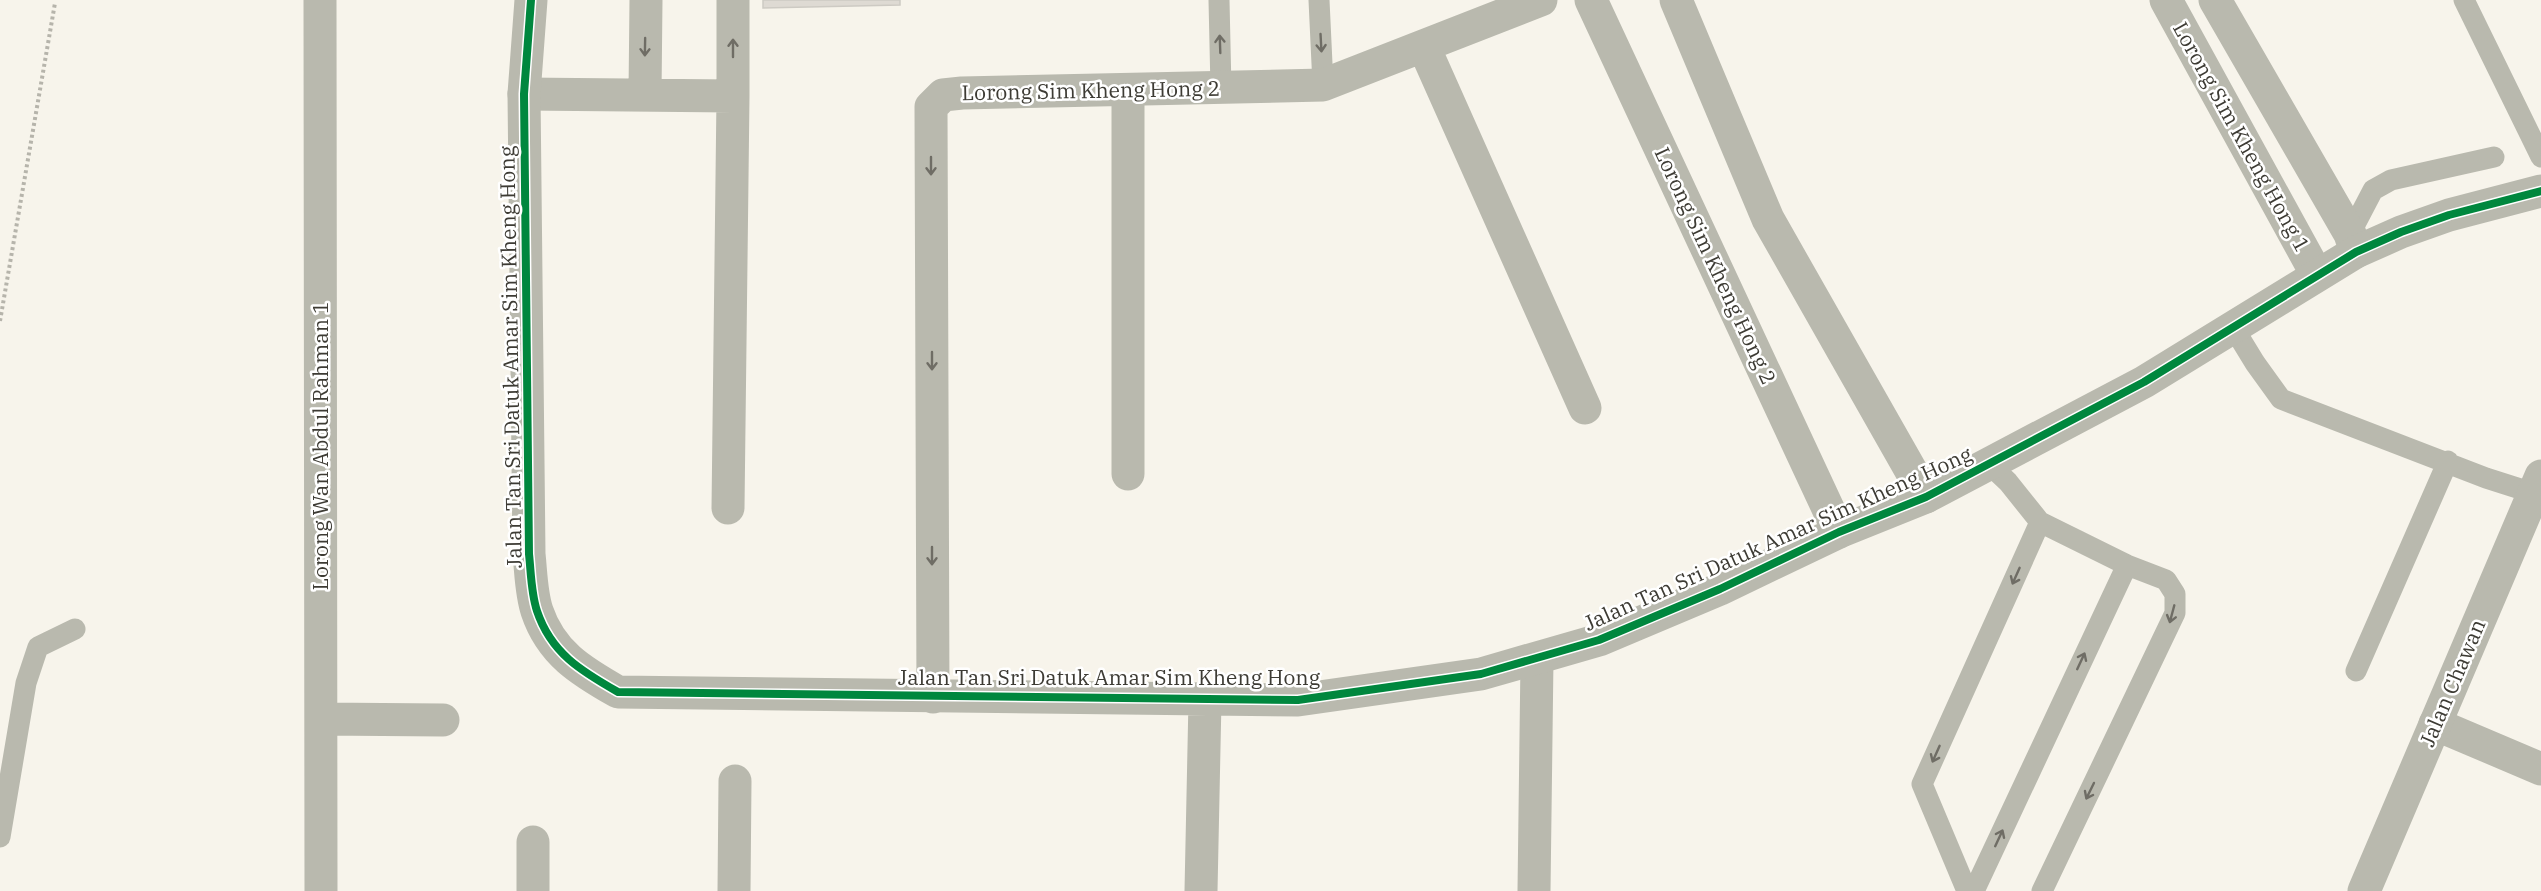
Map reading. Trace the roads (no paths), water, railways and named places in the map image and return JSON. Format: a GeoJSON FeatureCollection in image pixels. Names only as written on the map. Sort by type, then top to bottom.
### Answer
{"type":"FeatureCollection","features":[{"type":"Feature","properties":{"kind":"street","name":"Lorong Wan Abdul Rahman 1"},"geometry":{"type":"LineString","coordinates":[[320,0],[321,891]]}},
{"type":"Feature","properties":{"kind":"street","name":"Jalan Tan Sri Datuk Amar Sim Kheng Hong"},"geometry":{"type":"LineString","coordinates":[[531,0],[524,94],[529,554],[537,610],[552,641],[578,669],[618,692],[1298,700],[1481,674],[1599,640],[1720,588],[1839,532],[1926,497],[2144,382],[2317,275],[2353,243],[2449,215],[2537,194]]}},
{"type":"Feature","properties":{"kind":"street"},"geometry":{"type":"LineString","coordinates":[[645,94],[646,0]]}},
{"type":"Feature","properties":{"kind":"street"},"geometry":{"type":"LineString","coordinates":[[728,508],[733,0]]}},
{"type":"Feature","properties":{"kind":"street","name":"Lorong Sim Kheng Hong 2"},"geometry":{"type":"LineString","coordinates":[[933,697],[931,107],[943,95],[962,93],[1323,85],[1541,0]]}},
{"type":"Feature","properties":{"kind":"street","name":"Lorong Sim Kheng Hong 2"},"geometry":{"type":"LineString","coordinates":[[1591,0],[1839,532]]}},
{"type":"Feature","properties":{"kind":"street"},"geometry":{"type":"LineString","coordinates":[[1676,0],[1768,219],[1926,497]]}},
{"type":"Feature","properties":{"kind":"street","name":"Lorong Sim Kheng Hong 1"},"geometry":{"type":"LineString","coordinates":[[2166,0],[2317,275]]}},
{"type":"Feature","properties":{"kind":"street","name":"Lorong Sim Kheng Hong 1"},"geometry":{"type":"LineString","coordinates":[[2215,0],[2353,243]]}},
{"type":"Feature","properties":{"kind":"street"},"geometry":{"type":"LineString","coordinates":[[1424,47],[1585,408]]}},
{"type":"Feature","properties":{"kind":"street"},"geometry":{"type":"LineString","coordinates":[[1128,91],[1128,474]]}},
{"type":"Feature","properties":{"kind":"street"},"geometry":{"type":"LineString","coordinates":[[524,94],[733,96]]}},
{"type":"Feature","properties":{"kind":"street","name":"Jalan Chawan"},"geometry":{"type":"LineString","coordinates":[[2364,891],[2537,484]]}},
{"type":"Feature","properties":{"kind":"street"},"geometry":{"type":"LineString","coordinates":[[1533,891],[1537,659]]}},
{"type":"Feature","properties":{"kind":"street"},"geometry":{"type":"LineString","coordinates":[[1202,891],[1205,700]]}},
{"type":"Feature","properties":{"kind":"street"},"geometry":{"type":"LineString","coordinates":[[322,719],[443,720]]}},
{"type":"Feature","properties":{"kind":"street"},"geometry":{"type":"LineString","coordinates":[[2435,724],[2541,769]]}},
{"type":"Feature","properties":{"kind":"street"},"geometry":{"type":"LineString","coordinates":[[734,891],[735,781]]}},
{"type":"Feature","properties":{"kind":"street"},"geometry":{"type":"LineString","coordinates":[[532,891],[533,842]]}},
{"type":"Feature","properties":{"kind":"lane"},"geometry":{"type":"LineString","coordinates":[[1219,0],[1221,89]]}},
{"type":"Feature","properties":{"kind":"lane"},"geometry":{"type":"LineString","coordinates":[[1319,0],[1323,85]]}},
{"type":"Feature","properties":{"kind":"lane"},"geometry":{"type":"LineString","coordinates":[[2464,0],[2541,157]]}},
{"type":"Feature","properties":{"kind":"lane"},"geometry":{"type":"LineString","coordinates":[[2353,243],[2373,190],[2391,180],[2494,157]]}},
{"type":"Feature","properties":{"kind":"lane"},"geometry":{"type":"LineString","coordinates":[[2233,327],[2281,399],[2448,461],[2486,478],[2537,484]]}},
{"type":"Feature","properties":{"kind":"lane"},"geometry":{"type":"LineString","coordinates":[[2356,671],[2448,461]]}},
{"type":"Feature","properties":{"kind":"lane"},"geometry":{"type":"LineString","coordinates":[[1990,465],[2008,482],[2040,522],[2127,565],[2166,580],[2175,594],[2175,613],[2042,891]]}},
{"type":"Feature","properties":{"kind":"lane"},"geometry":{"type":"LineString","coordinates":[[1966,891],[1922,784],[2040,522]]}},
{"type":"Feature","properties":{"kind":"lane"},"geometry":{"type":"LineString","coordinates":[[1974,891],[2127,565]]}},
{"type":"Feature","properties":{"kind":"lane"},"geometry":{"type":"LineString","coordinates":[[0,837],[26,683],[38,647],[75,629]]}}]}
